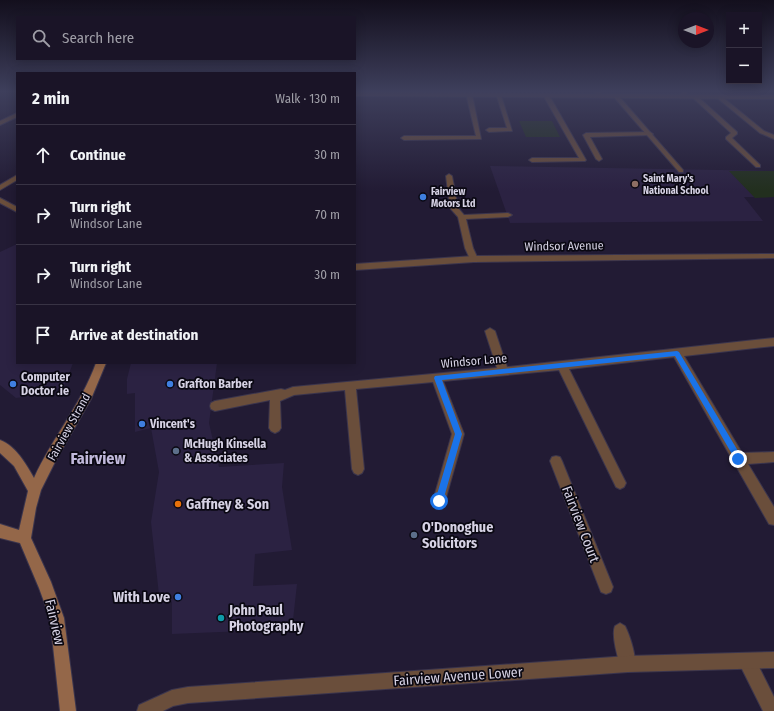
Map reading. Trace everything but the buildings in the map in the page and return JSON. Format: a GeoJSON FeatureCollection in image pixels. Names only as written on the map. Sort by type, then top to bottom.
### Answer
{"type":"FeatureCollection","features":[{"type":"Feature","properties":{"kind":"main road","name":"Fairview Strand"},"geometry":{"type":"LineString","coordinates":[[24,538],[35,490],[85,399],[101,364]]}},
{"type":"Feature","properties":{"kind":"main road"},"geometry":{"type":"LineString","coordinates":[[0,445],[18,462],[35,490]]}},
{"type":"Feature","properties":{"kind":"main road"},"geometry":{"type":"LineString","coordinates":[[0,531],[24,538]]}},
{"type":"Feature","properties":{"kind":"main road","name":"Fairview"},"geometry":{"type":"LineString","coordinates":[[24,538],[46,587],[57,618],[68,711]]}},
{"type":"Feature","properties":{"kind":"street"},"geometry":{"type":"LineString","coordinates":[[404,138],[479,138],[476,124]]}},
{"type":"Feature","properties":{"kind":"street"},"geometry":{"type":"LineString","coordinates":[[489,130],[510,130],[508,124]]}},
{"type":"Feature","properties":{"kind":"street"},"geometry":{"type":"LineString","coordinates":[[532,160],[583,160],[563,124]]}},
{"type":"Feature","properties":{"kind":"street"},"geometry":{"type":"LineString","coordinates":[[641,124],[681,171]]}},
{"type":"Feature","properties":{"kind":"street"},"geometry":{"type":"LineString","coordinates":[[725,124],[735,133],[728,138],[758,166]]}},
{"type":"Feature","properties":{"kind":"street"},"geometry":{"type":"LineString","coordinates":[[752,124],[762,132],[774,137]]}},
{"type":"Feature","properties":{"kind":"street"},"geometry":{"type":"LineString","coordinates":[[599,159],[586,135],[650,134]]}},
{"type":"Feature","properties":{"kind":"street"},"geometry":{"type":"LineString","coordinates":[[449,176],[454,208],[462,217],[469,248],[474,259]]}},
{"type":"Feature","properties":{"kind":"street"},"geometry":{"type":"LineString","coordinates":[[0,188],[16,178]]}},
{"type":"Feature","properties":{"kind":"street"},"geometry":{"type":"LineString","coordinates":[[0,200],[16,209]]}},
{"type":"Feature","properties":{"kind":"street"},"geometry":{"type":"LineString","coordinates":[[462,217],[508,216]]}},
{"type":"Feature","properties":{"kind":"street","name":"Windsor Avenue"},"geometry":{"type":"LineString","coordinates":[[356,267],[474,259],[774,256]]}},
{"type":"Feature","properties":{"kind":"street"},"geometry":{"type":"LineString","coordinates":[[490,331],[503,372]]}},
{"type":"Feature","properties":{"kind":"street","name":"Windsor Lane"},"geometry":{"type":"LineString","coordinates":[[275,428],[275,399],[293,391],[562,366],[774,342]]}},
{"type":"Feature","properties":{"kind":"street"},"geometry":{"type":"LineString","coordinates":[[677,353],[774,519]]}},
{"type":"Feature","properties":{"kind":"street"},"geometry":{"type":"LineString","coordinates":[[562,366],[620,483]]}},
{"type":"Feature","properties":{"kind":"street"},"geometry":{"type":"LineString","coordinates":[[437,378],[458,434],[439,501]]}},
{"type":"Feature","properties":{"kind":"street"},"geometry":{"type":"LineString","coordinates":[[350,386],[358,469]]}},
{"type":"Feature","properties":{"kind":"street"},"geometry":{"type":"LineString","coordinates":[[215,406],[293,391]]}},
{"type":"Feature","properties":{"kind":"street"},"geometry":{"type":"LineString","coordinates":[[738,459],[774,457]]}},
{"type":"Feature","properties":{"kind":"street","name":"Fairview Court"},"geometry":{"type":"LineString","coordinates":[[556,461],[606,587]]}},
{"type":"Feature","properties":{"kind":"street"},"geometry":{"type":"LineString","coordinates":[[620,631],[628,664]]}},
{"type":"Feature","properties":{"kind":"street","name":"Fairview Avenue Lower"},"geometry":{"type":"LineString","coordinates":[[145,711],[172,698],[188,695],[628,664],[774,660]]}},
{"type":"Feature","properties":{"kind":"street"},"geometry":{"type":"LineString","coordinates":[[747,661],[772,711]]}},
{"type":"Feature","properties":{"kind":"shaded area","name":"Saint Mary's National School"},"geometry":{"type":"Polygon","coordinates":[[[490,166],[774,171],[774,197],[744,197],[763,221],[510,223],[490,166]]]}},
{"type":"Feature","properties":{"kind":"shaded area"},"geometry":{"type":"Polygon","coordinates":[[[16,244],[16,364],[73,364],[65,384],[51,393],[16,398],[0,385],[0,252],[16,244]]]}},
{"type":"Feature","properties":{"kind":"shaded area"},"geometry":{"type":"Polygon","coordinates":[[[131,364],[217,364],[209,423],[219,467],[284,463],[282,487],[292,550],[255,554],[253,586],[297,584],[292,629],[172,634],[172,602],[160,604],[151,522],[159,472],[151,428],[135,432],[135,393],[127,394],[127,379],[131,364]]]}},
{"type":"Feature","properties":{"kind":"green space"},"geometry":{"type":"Polygon","coordinates":[[[520,124],[554,124],[560,137],[526,137],[520,124]]]}},
{"type":"Feature","properties":{"kind":"green space"},"geometry":{"type":"Polygon","coordinates":[[[729,171],[774,171],[774,197],[755,198],[729,171]]]}},
{"type":"Feature","properties":{"kind":"place","name":"Saint Mary's National School"},"geometry":{"type":"Point","coordinates":[635,184]}},
{"type":"Feature","properties":{"kind":"place","name":"Fairview Motors Ltd"},"geometry":{"type":"Point","coordinates":[423,197]}},
{"type":"Feature","properties":{"kind":"place","name":"Computer Doctor .ie"},"geometry":{"type":"Point","coordinates":[13,384]}},
{"type":"Feature","properties":{"kind":"place","name":"Grafton Barber"},"geometry":{"type":"Point","coordinates":[170,384]}},
{"type":"Feature","properties":{"kind":"place","name":"Vincent's"},"geometry":{"type":"Point","coordinates":[142,424]}},
{"type":"Feature","properties":{"kind":"place","name":"McHugh Kinsella & Associates"},"geometry":{"type":"Point","coordinates":[176,451]}},
{"type":"Feature","properties":{"kind":"place","name":"Gaffney & Son"},"geometry":{"type":"Point","coordinates":[178,504]}},
{"type":"Feature","properties":{"kind":"place","name":"O'Donoghue Solicitors"},"geometry":{"type":"Point","coordinates":[414,535]}},
{"type":"Feature","properties":{"kind":"place","name":"With Love"},"geometry":{"type":"Point","coordinates":[178,597]}},
{"type":"Feature","properties":{"kind":"place","name":"John Paul Photography"},"geometry":{"type":"Point","coordinates":[221,618]}},
{"type":"Feature","properties":{"kind":"district","name":"Fairview"},"geometry":{"type":"Point","coordinates":[98,458]}},
{"type":"Feature","properties":{"kind":"route"},"geometry":{"type":"LineString","coordinates":[[439,501],[458,434],[437,378],[677,353],[738,459]]}}]}
